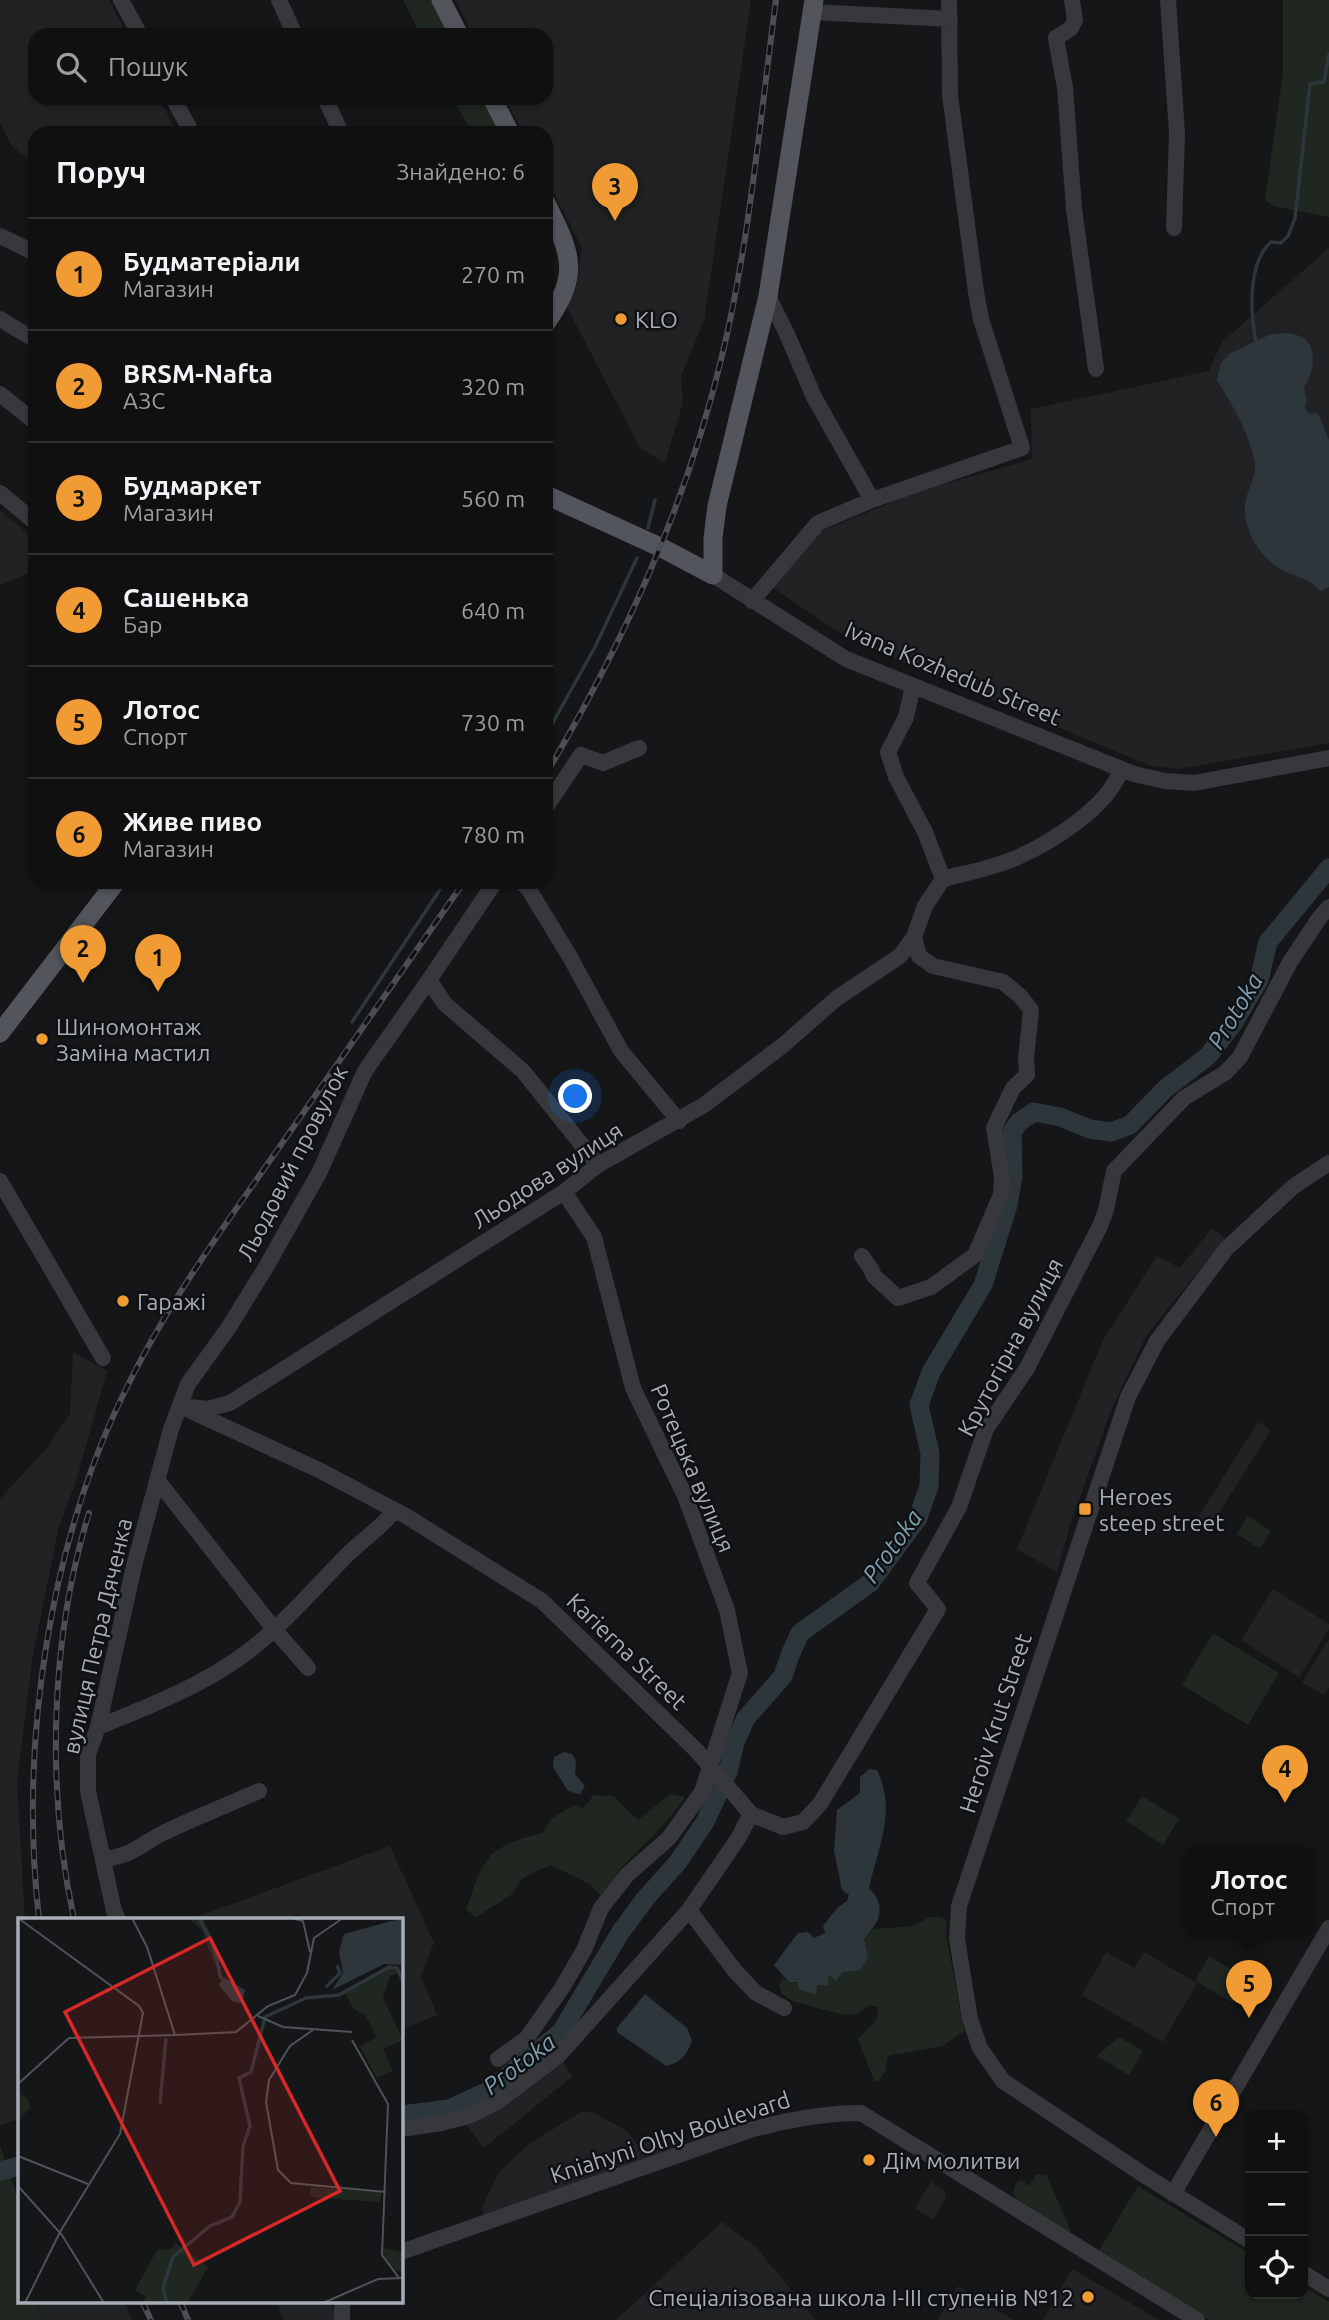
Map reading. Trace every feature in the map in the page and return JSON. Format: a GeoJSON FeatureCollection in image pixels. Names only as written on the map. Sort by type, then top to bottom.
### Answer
{"type":"FeatureCollection","features":[{"type":"Feature","properties":{"kind":"main road"},"geometry":{"type":"LineString","coordinates":[[441,0],[455,28]]}},
{"type":"Feature","properties":{"kind":"main road"},"geometry":{"type":"LineString","coordinates":[[713,575],[713,538],[717,506],[768,296],[813,6]]}},
{"type":"Feature","properties":{"kind":"main road"},"geometry":{"type":"LineString","coordinates":[[496,105],[506,126]]}},
{"type":"Feature","properties":{"kind":"main road"},"geometry":{"type":"LineString","coordinates":[[553,219],[569,256],[566,288],[553,312]]}},
{"type":"Feature","properties":{"kind":"main road","name":"Ivana Kozhedub Street"},"geometry":{"type":"LineString","coordinates":[[553,498],[662,548],[713,575]]}},
{"type":"Feature","properties":{"kind":"main road"},"geometry":{"type":"LineString","coordinates":[[0,1034],[111,889]]}},
{"type":"Feature","properties":{"kind":"street"},"geometry":{"type":"LineString","coordinates":[[121,0],[136,28]]}},
{"type":"Feature","properties":{"kind":"street"},"geometry":{"type":"LineString","coordinates":[[279,0],[292,28]]}},
{"type":"Feature","properties":{"kind":"street"},"geometry":{"type":"LineString","coordinates":[[752,601],[818,523],[872,500],[1022,448],[981,319],[976,292],[950,95],[949,0]]}},
{"type":"Feature","properties":{"kind":"street"},"geometry":{"type":"LineString","coordinates":[[1072,0],[1075,20],[1071,28],[1056,38],[1065,88],[1074,209],[1096,369]]}},
{"type":"Feature","properties":{"kind":"street"},"geometry":{"type":"LineString","coordinates":[[1168,0],[1177,133],[1174,228]]}},
{"type":"Feature","properties":{"kind":"street"},"geometry":{"type":"LineString","coordinates":[[813,6],[950,19]]}},
{"type":"Feature","properties":{"kind":"street"},"geometry":{"type":"LineString","coordinates":[[177,105],[187,126]]}},
{"type":"Feature","properties":{"kind":"street"},"geometry":{"type":"LineString","coordinates":[[328,105],[338,126]]}},
{"type":"Feature","properties":{"kind":"street"},"geometry":{"type":"LineString","coordinates":[[0,236],[28,250]]}},
{"type":"Feature","properties":{"kind":"street"},"geometry":{"type":"LineString","coordinates":[[768,296],[814,397],[872,500]]}},
{"type":"Feature","properties":{"kind":"street"},"geometry":{"type":"LineString","coordinates":[[0,319],[28,336]]}},
{"type":"Feature","properties":{"kind":"street"},"geometry":{"type":"LineString","coordinates":[[0,394],[28,416]]}},
{"type":"Feature","properties":{"kind":"street"},"geometry":{"type":"LineString","coordinates":[[0,493],[28,516]]}},
{"type":"Feature","properties":{"kind":"street","name":"Ivana Kozhedub Street"},"geometry":{"type":"LineString","coordinates":[[713,575],[846,659],[1121,770],[1166,781],[1194,782],[1329,758]]}},
{"type":"Feature","properties":{"kind":"street"},"geometry":{"type":"LineString","coordinates":[[913,685],[906,717],[888,752],[896,777],[925,832],[943,880],[1014,859],[1063,834],[1116,783],[1121,770]]}},
{"type":"Feature","properties":{"kind":"street"},"geometry":{"type":"LineString","coordinates":[[553,797],[581,755],[603,763],[639,748]]}},
{"type":"Feature","properties":{"kind":"street","name":"Льодова вулиця"},"geometry":{"type":"LineString","coordinates":[[180,1406],[207,1409],[230,1403],[564,1192],[598,1166],[704,1105],[771,1055],[837,998],[900,956],[914,937],[925,906],[943,880]]}},
{"type":"Feature","properties":{"kind":"street","name":"Льодовий провулок"},"geometry":{"type":"LineString","coordinates":[[180,1406],[188,1384],[229,1327],[266,1267],[318,1173],[365,1070],[490,889]]}},
{"type":"Feature","properties":{"kind":"street"},"geometry":{"type":"LineString","coordinates":[[529,889],[570,957],[621,1051],[679,1121]]}},
{"type":"Feature","properties":{"kind":"street","name":"Крутогірна вулиця"},"geometry":{"type":"LineString","coordinates":[[751,1814],[783,1827],[803,1822],[820,1804],[938,1609],[917,1583],[958,1507],[986,1429],[1027,1368],[1100,1226],[1114,1171],[1184,1098],[1225,1073],[1240,1057],[1290,962],[1329,907]]}},
{"type":"Feature","properties":{"kind":"street"},"geometry":{"type":"LineString","coordinates":[[862,1255],[874,1276],[898,1298],[931,1287],[975,1255],[1001,1195],[1002,1177],[994,1128],[1013,1088],[1027,1075],[1031,1010],[1020,996],[1003,982],[933,966],[919,956],[914,937]]}},
{"type":"Feature","properties":{"kind":"street"},"geometry":{"type":"LineString","coordinates":[[429,980],[445,1004],[523,1071],[598,1166]]}},
{"type":"Feature","properties":{"kind":"street","name":"Heroiv Krut Street"},"geometry":{"type":"LineString","coordinates":[[1245,2238],[1173,2194],[1003,2081],[980,2048],[970,2019],[957,1939],[959,1906],[1128,1397],[1157,1342],[1226,1249],[1294,1186],[1329,1163]]}},
{"type":"Feature","properties":{"kind":"street"},"geometry":{"type":"LineString","coordinates":[[0,1181],[103,1359]]}},
{"type":"Feature","properties":{"kind":"street","name":"Ротецька вулиця"},"geometry":{"type":"LineString","coordinates":[[564,1192],[594,1237],[633,1388],[685,1496],[727,1609],[740,1673],[720,1779]]}},
{"type":"Feature","properties":{"kind":"street","name":"Karierna Street"},"geometry":{"type":"LineString","coordinates":[[180,1406],[319,1470],[393,1512],[405,1516],[542,1601],[698,1751],[751,1814]]}},
{"type":"Feature","properties":{"kind":"street","name":"вулиця Петра Дяченка"},"geometry":{"type":"LineString","coordinates":[[118,1918],[88,1791],[88,1754],[98,1727],[134,1566],[171,1429],[180,1406]]}},
{"type":"Feature","properties":{"kind":"street"},"geometry":{"type":"LineString","coordinates":[[158,1481],[274,1629],[308,1668]]}},
{"type":"Feature","properties":{"kind":"street"},"geometry":{"type":"LineString","coordinates":[[98,1727],[145,1708],[206,1678],[245,1654],[274,1629],[350,1552],[382,1526],[393,1512]]}},
{"type":"Feature","properties":{"kind":"street"},"geometry":{"type":"LineString","coordinates":[[498,2059],[526,2039],[548,2008],[584,1950],[601,1908],[627,1875],[668,1838],[702,1792],[720,1779]]}},
{"type":"Feature","properties":{"kind":"street"},"geometry":{"type":"LineString","coordinates":[[103,1859],[118,1858],[135,1851],[161,1834],[259,1791]]}},
{"type":"Feature","properties":{"kind":"street"},"geometry":{"type":"LineString","coordinates":[[402,2129],[469,2116],[497,2102],[559,2055],[689,1910],[739,1837],[751,1814]]}},
{"type":"Feature","properties":{"kind":"street"},"geometry":{"type":"LineString","coordinates":[[689,1910],[735,1971],[756,1993],[784,2008]]}},
{"type":"Feature","properties":{"kind":"street"},"geometry":{"type":"LineString","coordinates":[[1173,2194],[1329,1928]]}},
{"type":"Feature","properties":{"kind":"street","name":"Kniahyni Olhy Boulevard"},"geometry":{"type":"LineString","coordinates":[[402,2252],[750,2130],[793,2119],[862,2113],[1197,2320]]}},
{"type":"Feature","properties":{"kind":"street"},"geometry":{"type":"LineString","coordinates":[[1308,2276],[1329,2289]]}},
{"type":"Feature","properties":{"kind":"street"},"geometry":{"type":"LineString","coordinates":[[342,2302],[342,2320]]}},
{"type":"Feature","properties":{"kind":"shaded area"},"geometry":{"type":"Polygon","coordinates":[[[0,0],[109,0],[123,28],[28,28],[28,105],[163,105],[173,126],[28,126],[28,160],[11,145],[0,122],[0,0]]]}},
{"type":"Feature","properties":{"kind":"shaded area"},"geometry":{"type":"Polygon","coordinates":[[[403,0],[433,0],[447,28],[417,28],[403,0]]]}},
{"type":"Feature","properties":{"kind":"shaded area"},"geometry":{"type":"Polygon","coordinates":[[[455,0],[751,0],[704,321],[681,376],[683,402],[665,463],[640,448],[567,307],[576,287],[582,248],[553,192],[553,126],[519,126],[509,105],[553,105],[553,28],[469,28],[455,0]]]}},
{"type":"Feature","properties":{"kind":"shaded area"},"geometry":{"type":"Polygon","coordinates":[[[1283,0],[1329,0],[1329,217],[1273,206],[1265,200],[1283,73],[1283,0]]]}},
{"type":"Feature","properties":{"kind":"shaded area"},"geometry":{"type":"Polygon","coordinates":[[[457,105],[487,105],[497,126],[468,126],[457,105]]]}},
{"type":"Feature","properties":{"kind":"shaded area"},"geometry":{"type":"Polygon","coordinates":[[[1329,248],[1329,743],[1179,769],[1151,766],[897,660],[835,630],[772,587],[820,532],[916,492],[1032,459],[1031,409],[1209,371],[1222,342],[1329,248]]]}},
{"type":"Feature","properties":{"kind":"shaded area"},"geometry":{"type":"Polygon","coordinates":[[[1271,334],[1294,334],[1302,338],[1308,343],[1313,357],[1311,373],[1304,387],[1307,400],[1305,409],[1310,414],[1318,413],[1329,440],[1329,587],[1321,591],[1310,582],[1276,566],[1261,552],[1250,534],[1245,505],[1254,474],[1253,452],[1245,431],[1217,380],[1221,363],[1229,354],[1271,334]]]}},
{"type":"Feature","properties":{"kind":"shaded area"},"geometry":{"type":"Polygon","coordinates":[[[0,510],[28,534],[28,573],[0,585],[0,510]]]}},
{"type":"Feature","properties":{"kind":"shaded area"},"geometry":{"type":"Polygon","coordinates":[[[1212,1228],[1225,1238],[1146,1336],[1112,1408],[1070,1525],[1057,1572],[1017,1549],[1103,1340],[1157,1256],[1180,1268],[1212,1228]]]}},
{"type":"Feature","properties":{"kind":"shaded area"},"geometry":{"type":"Polygon","coordinates":[[[73,1352],[107,1371],[77,1478],[59,1527],[33,1655],[17,1783],[25,1918],[18,1918],[18,2119],[0,2125],[0,1499],[45,1450],[70,1414],[73,1352]]]}},
{"type":"Feature","properties":{"kind":"shaded area"},"geometry":{"type":"Polygon","coordinates":[[[1258,1422],[1271,1430],[1210,1527],[1197,1519],[1258,1422]]]}},
{"type":"Feature","properties":{"kind":"shaded area"},"geometry":{"type":"Polygon","coordinates":[[[1248,1516],[1271,1531],[1260,1549],[1237,1534],[1248,1516]]]}},
{"type":"Feature","properties":{"kind":"shaded area"},"geometry":{"type":"Polygon","coordinates":[[[1273,1589],[1329,1624],[1329,1629],[1299,1677],[1241,1640],[1273,1589]]]}},
{"type":"Feature","properties":{"kind":"shaded area"},"geometry":{"type":"Polygon","coordinates":[[[1213,1633],[1279,1673],[1248,1725],[1182,1685],[1213,1633]]]}},
{"type":"Feature","properties":{"kind":"shaded area"},"geometry":{"type":"Polygon","coordinates":[[[1329,1639],[1329,1687],[1324,1695],[1302,1682],[1329,1639]]]}},
{"type":"Feature","properties":{"kind":"shaded area"},"geometry":{"type":"Polygon","coordinates":[[[564,1752],[572,1754],[576,1761],[575,1774],[585,1786],[580,1794],[568,1791],[553,1767],[554,1757],[564,1752]]]}},
{"type":"Feature","properties":{"kind":"shaded area"},"geometry":{"type":"Polygon","coordinates":[[[869,1769],[877,1770],[885,1800],[884,1829],[869,1888],[878,1901],[879,1914],[864,1939],[868,1956],[861,1970],[843,1972],[836,1981],[828,1974],[828,1985],[817,1985],[816,1995],[799,1989],[797,1982],[789,1982],[774,1965],[798,1933],[808,1932],[814,1938],[825,1933],[823,1926],[838,1907],[847,1901],[849,1895],[842,1890],[834,1851],[837,1810],[860,1793],[860,1777],[869,1769]]]}},
{"type":"Feature","properties":{"kind":"shaded area"},"geometry":{"type":"Polygon","coordinates":[[[670,1794],[685,1797],[664,1824],[622,1868],[601,1896],[590,1884],[550,1865],[523,1878],[511,1895],[476,1917],[466,1910],[481,1870],[492,1854],[512,1842],[542,1833],[551,1819],[574,1805],[582,1809],[594,1795],[613,1796],[638,1820],[670,1794]]]}},
{"type":"Feature","properties":{"kind":"shaded area"},"geometry":{"type":"Polygon","coordinates":[[[1142,1796],[1179,1819],[1163,1845],[1126,1821],[1142,1796]]]}},
{"type":"Feature","properties":{"kind":"shaded area"},"geometry":{"type":"Polygon","coordinates":[[[390,1846],[434,1943],[421,1976],[437,2015],[402,2030],[402,1918],[194,1918],[390,1846]]]}},
{"type":"Feature","properties":{"kind":"shaded area"},"geometry":{"type":"Polygon","coordinates":[[[930,1917],[941,1917],[947,1921],[946,1934],[964,2031],[943,2046],[888,2056],[885,2072],[879,2081],[874,2081],[858,2039],[877,2019],[878,2007],[870,2005],[856,2014],[844,2015],[792,2001],[782,1994],[779,1986],[783,1977],[789,1982],[817,1985],[827,1973],[843,1972],[868,1956],[864,1939],[874,1929],[912,1926],[930,1917]]]}},
{"type":"Feature","properties":{"kind":"shaded area"},"geometry":{"type":"Polygon","coordinates":[[[1106,1952],[1134,1968],[1144,1952],[1197,1983],[1163,2042],[1082,1995],[1106,1952]]]}},
{"type":"Feature","properties":{"kind":"shaded area"},"geometry":{"type":"Polygon","coordinates":[[[1209,1956],[1247,1979],[1233,2003],[1195,1981],[1209,1956]]]}},
{"type":"Feature","properties":{"kind":"shaded area"},"geometry":{"type":"Polygon","coordinates":[[[645,1994],[687,2028],[692,2041],[683,2057],[676,2063],[666,2066],[617,2032],[617,2028],[645,1994]]]}},
{"type":"Feature","properties":{"kind":"shaded area"},"geometry":{"type":"Polygon","coordinates":[[[1119,2037],[1143,2051],[1129,2075],[1097,2056],[1119,2037]]]}},
{"type":"Feature","properties":{"kind":"shaded area"},"geometry":{"type":"Polygon","coordinates":[[[562,2061],[573,2076],[484,2148],[466,2125],[562,2061]]]}},
{"type":"Feature","properties":{"kind":"shaded area"},"geometry":{"type":"Polygon","coordinates":[[[581,2112],[592,2112],[626,2130],[638,2145],[678,2132],[684,2150],[485,2218],[481,2209],[499,2172],[529,2144],[581,2112]]]}},
{"type":"Feature","properties":{"kind":"shaded area"},"geometry":{"type":"Polygon","coordinates":[[[0,2145],[18,2198],[18,2302],[35,2302],[44,2320],[0,2320],[0,2145]]]}},
{"type":"Feature","properties":{"kind":"shaded area"},"geometry":{"type":"Polygon","coordinates":[[[1036,2174],[1047,2176],[1070,2233],[1025,2206],[1013,2194],[1016,2183],[1021,2180],[1030,2186],[1036,2174]]]}},
{"type":"Feature","properties":{"kind":"shaded area"},"geometry":{"type":"Polygon","coordinates":[[[931,2182],[947,2192],[933,2220],[915,2208],[931,2182]]]}},
{"type":"Feature","properties":{"kind":"shaded area"},"geometry":{"type":"Polygon","coordinates":[[[1138,2186],[1245,2251],[1245,2299],[1308,2299],[1308,2289],[1329,2302],[1329,2320],[1209,2320],[1098,2252],[1138,2186]]]}},
{"type":"Feature","properties":{"kind":"shaded area"},"geometry":{"type":"Polygon","coordinates":[[[722,2222],[755,2246],[816,2320],[616,2320],[722,2222]]]}},
{"type":"Feature","properties":{"kind":"shaded area","name":"Спеціалізована школа І-ІІІ ступенів №12"},"geometry":{"type":"Polygon","coordinates":[[[1072,2269],[1083,2275],[1159,2320],[1043,2320],[1072,2269]]]}},
{"type":"Feature","properties":{"kind":"shaded area","name":"Спеціалізована школа І-ІІІ ступенів №12"},"geometry":{"type":"Polygon","coordinates":[[[958,2286],[1013,2320],[938,2320],[958,2286]]]}},
{"type":"Feature","properties":{"kind":"shaded area"},"geometry":{"type":"Polygon","coordinates":[[[35,2302],[124,2302],[132,2320],[44,2320],[35,2302]]]}},
{"type":"Feature","properties":{"kind":"shaded area"},"geometry":{"type":"Polygon","coordinates":[[[276,2302],[330,2302],[338,2320],[283,2320],[276,2302]]]}},
{"type":"Feature","properties":{"kind":"waterway"},"geometry":{"type":"LineString","coordinates":[[1257,346],[1252,305],[1254,276],[1263,251],[1271,242],[1281,243],[1288,236],[1295,218],[1310,84],[1324,82],[1329,54]]}},
{"type":"Feature","properties":{"kind":"waterway"},"geometry":{"type":"LineString","coordinates":[[648,528],[655,500]]}},
{"type":"Feature","properties":{"kind":"waterway"},"geometry":{"type":"LineString","coordinates":[[553,722],[595,647],[637,558]]}},
{"type":"Feature","properties":{"kind":"waterway","name":"Protoka"},"geometry":{"type":"LineString","coordinates":[[402,2115],[449,2109],[490,2090],[561,2032],[620,1933],[645,1899],[678,1862],[705,1822],[728,1772],[735,1742],[746,1718],[783,1676],[800,1633],[870,1583],[918,1518],[929,1486],[930,1453],[919,1405],[931,1372],[983,1285],[1008,1205],[1013,1176],[1012,1132],[1019,1122],[1034,1112],[1060,1117],[1090,1129],[1111,1132],[1130,1125],[1165,1089],[1208,1056],[1232,1025],[1259,980],[1268,942],[1329,868]]}},
{"type":"Feature","properties":{"kind":"waterway"},"geometry":{"type":"LineString","coordinates":[[352,1022],[440,889]]}},
{"type":"Feature","properties":{"kind":"waterway","name":"Protoka"},"geometry":{"type":"LineString","coordinates":[[0,2171],[18,2166]]}},
{"type":"Feature","properties":{"kind":"railway"},"geometry":{"type":"LineString","coordinates":[[553,762],[601,674],[650,572],[690,466],[707,412],[722,356],[740,268],[776,0]]}},
{"type":"Feature","properties":{"kind":"railway"},"geometry":{"type":"LineString","coordinates":[[39,1918],[33,1783],[46,1644],[78,1509],[101,1444],[129,1383],[183,1288],[459,889]]}},
{"type":"Feature","properties":{"kind":"railway"},"geometry":{"type":"LineString","coordinates":[[74,1918],[59,1819],[56,1715],[66,1611],[89,1513]]}},
{"type":"Feature","properties":{"kind":"railway"},"geometry":{"type":"LineString","coordinates":[[142,2302],[151,2320]]}},
{"type":"Feature","properties":{"kind":"railway"},"geometry":{"type":"LineString","coordinates":[[180,2302],[188,2320]]}},
{"type":"Feature","properties":{"kind":"place","name":"Будмаркет"},"geometry":{"type":"Point","coordinates":[615,221]}},
{"type":"Feature","properties":{"kind":"place","name":"KLO"},"geometry":{"type":"Point","coordinates":[621,319]}},
{"type":"Feature","properties":{"kind":"place","name":"BRSM-Nafta"},"geometry":{"type":"Point","coordinates":[83,983]}},
{"type":"Feature","properties":{"kind":"place","name":"Будматеріали"},"geometry":{"type":"Point","coordinates":[158,992]}},
{"type":"Feature","properties":{"kind":"place","name":"Шиномонтаж Заміна мастил"},"geometry":{"type":"Point","coordinates":[42,1039]}},
{"type":"Feature","properties":{"kind":"place","name":"Гаражі"},"geometry":{"type":"Point","coordinates":[123,1301]}},
{"type":"Feature","properties":{"kind":"place","name":"Heroes steep street"},"geometry":{"type":"Point","coordinates":[1085,1509]}},
{"type":"Feature","properties":{"kind":"place","name":"Сашенька"},"geometry":{"type":"Point","coordinates":[1285,1803]}},
{"type":"Feature","properties":{"kind":"place","name":"Лотос"},"geometry":{"type":"Point","coordinates":[1249,2018]}},
{"type":"Feature","properties":{"kind":"place","name":"Живе пиво"},"geometry":{"type":"Point","coordinates":[1216,2137]}},
{"type":"Feature","properties":{"kind":"place","name":"Дім молитви"},"geometry":{"type":"Point","coordinates":[869,2160]}},
{"type":"Feature","properties":{"kind":"place","name":"Спеціалізована школа І-ІІІ ступенів №12"},"geometry":{"type":"Point","coordinates":[1088,2297]}}]}
